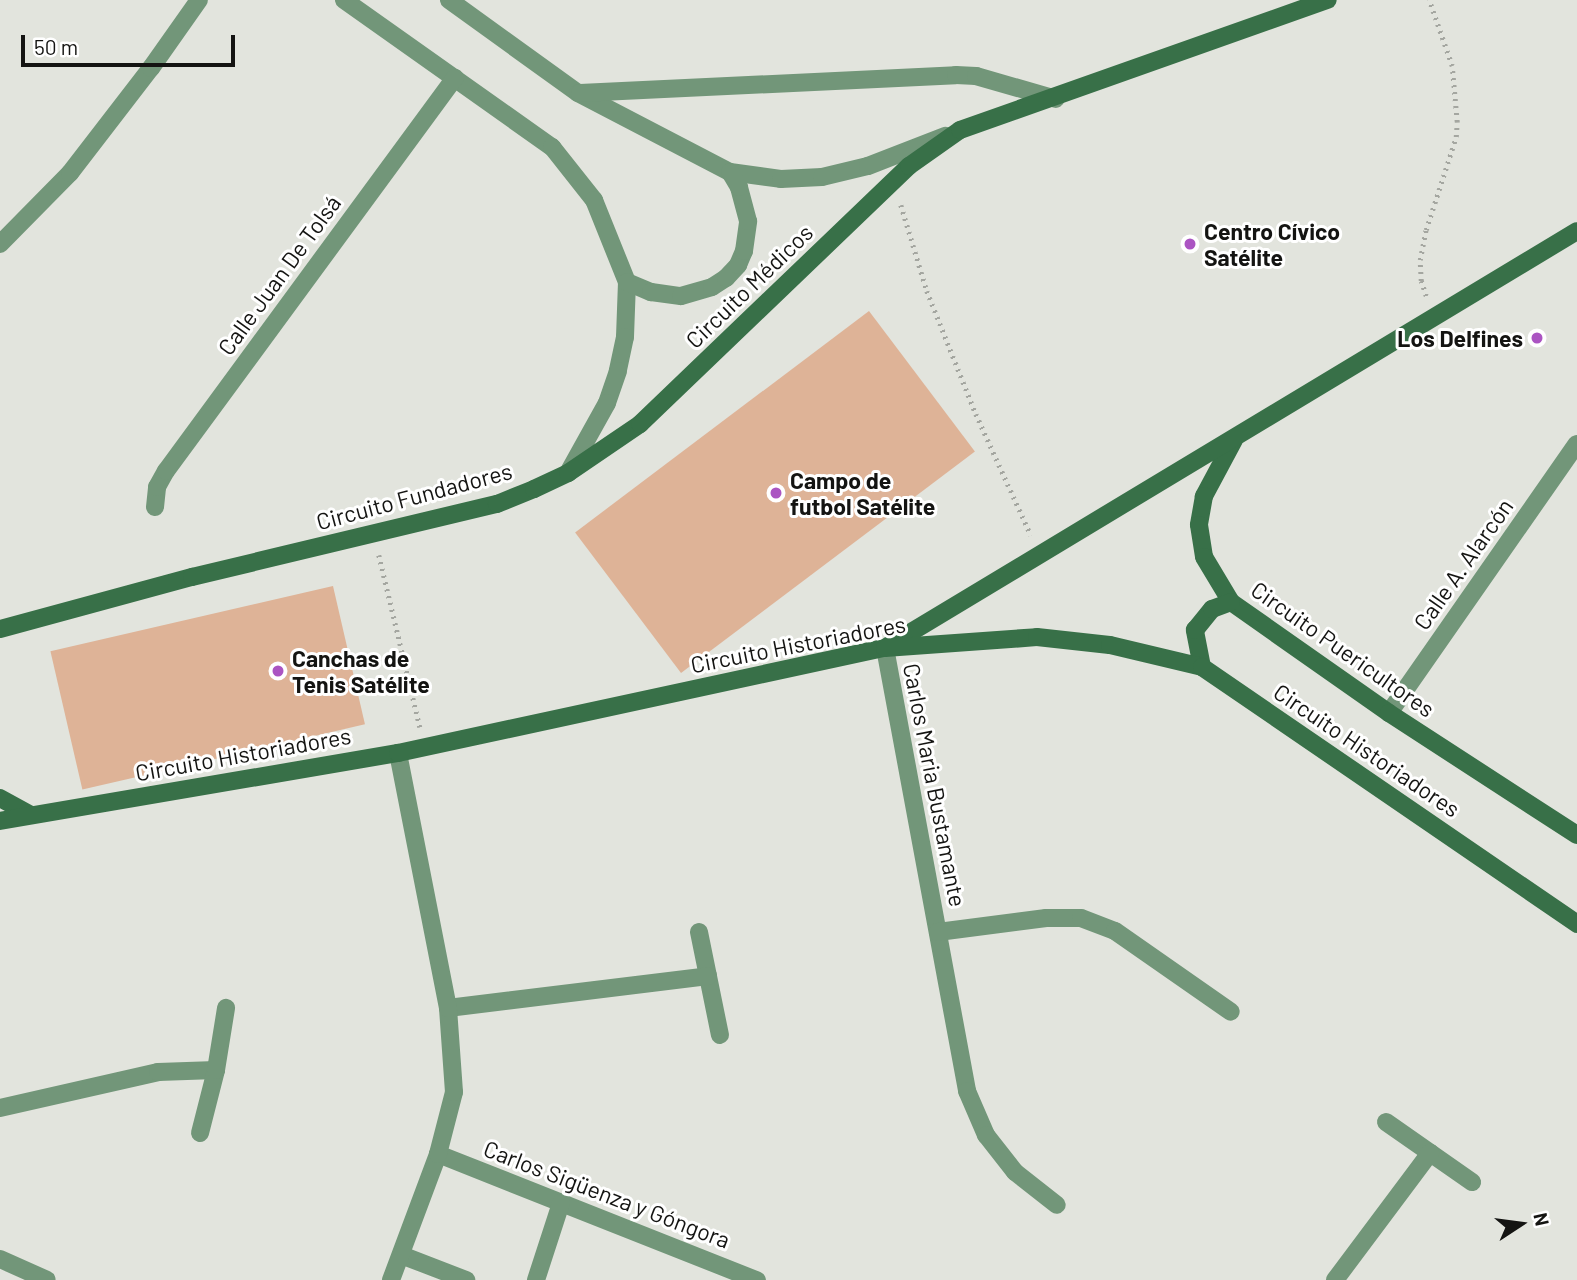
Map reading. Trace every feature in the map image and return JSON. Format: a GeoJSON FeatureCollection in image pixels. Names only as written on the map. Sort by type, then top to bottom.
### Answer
{"type":"FeatureCollection","features":[{"type":"Feature","properties":{"kind":"street"},"geometry":{"type":"LineString","coordinates":[[0,244],[70,173],[151,68],[198,0]]}},
{"type":"Feature","properties":{"kind":"street"},"geometry":{"type":"LineString","coordinates":[[344,0],[552,147],[594,200],[627,282],[625,337],[618,371],[594,430],[568,472]]}},
{"type":"Feature","properties":{"kind":"street","name":"Circuito Médicos"},"geometry":{"type":"LineString","coordinates":[[449,0],[578,93],[730,172],[781,179],[822,177],[868,166],[1328,0]]}},
{"type":"Feature","properties":{"kind":"street"},"geometry":{"type":"LineString","coordinates":[[578,93],[956,75],[975,76],[1056,99]]}},
{"type":"Feature","properties":{"kind":"street","name":"Calle Juan De Tolsá"},"geometry":{"type":"LineString","coordinates":[[155,507],[157,487],[166,471],[455,78]]}},
{"type":"Feature","properties":{"kind":"street","name":"Circuito Médicos"},"geometry":{"type":"LineString","coordinates":[[568,472],[640,424],[894,181],[960,131]]}},
{"type":"Feature","properties":{"kind":"street"},"geometry":{"type":"LineString","coordinates":[[627,282],[651,292],[681,296],[712,287],[732,272],[744,251],[748,221],[745,204],[730,172]]}},
{"type":"Feature","properties":{"kind":"street"},"geometry":{"type":"LineString","coordinates":[[885,648],[1577,231]]}},
{"type":"Feature","properties":{"kind":"street","name":"Circuito Puericultores"},"geometry":{"type":"LineString","coordinates":[[1235,438],[1204,496],[1199,525],[1204,557],[1231,602],[1389,713],[1577,835]]}},
{"type":"Feature","properties":{"kind":"street","name":"Calle A. Alarcón"},"geometry":{"type":"LineString","coordinates":[[1389,713],[1577,444]]}},
{"type":"Feature","properties":{"kind":"street","name":"Circuito Fundadores"},"geometry":{"type":"LineString","coordinates":[[0,629],[192,577],[497,504],[568,472]]}},
{"type":"Feature","properties":{"kind":"street"},"geometry":{"type":"LineString","coordinates":[[1202,667],[1195,631],[1212,609],[1231,602]]}},
{"type":"Feature","properties":{"kind":"street","name":"Circuito Historiadores"},"geometry":{"type":"LineString","coordinates":[[0,821],[398,753],[885,648],[1037,637],[1110,645],[1202,667],[1577,924]]}},
{"type":"Feature","properties":{"kind":"street","name":"Carlos Maria Bustamante"},"geometry":{"type":"LineString","coordinates":[[885,648],[967,1091],[986,1135],[1015,1172],[1057,1206]]}},
{"type":"Feature","properties":{"kind":"street"},"geometry":{"type":"LineString","coordinates":[[391,1280],[439,1154],[454,1092],[448,1008],[398,753]]}},
{"type":"Feature","properties":{"kind":"street"},"geometry":{"type":"LineString","coordinates":[[0,798],[31,815]]}},
{"type":"Feature","properties":{"kind":"street","name":"Carlos Maria Bustamante"},"geometry":{"type":"LineString","coordinates":[[937,932],[1046,918],[1081,918],[1115,931],[1231,1012]]}},
{"type":"Feature","properties":{"kind":"street"},"geometry":{"type":"LineString","coordinates":[[699,932],[720,1035]]}},
{"type":"Feature","properties":{"kind":"street"},"geometry":{"type":"LineString","coordinates":[[448,1008],[708,976]]}},
{"type":"Feature","properties":{"kind":"street"},"geometry":{"type":"LineString","coordinates":[[200,1133],[216,1070],[226,1008]]}},
{"type":"Feature","properties":{"kind":"street"},"geometry":{"type":"LineString","coordinates":[[0,1108],[158,1072],[216,1070]]}},
{"type":"Feature","properties":{"kind":"street"},"geometry":{"type":"LineString","coordinates":[[1386,1122],[1472,1182]]}},
{"type":"Feature","properties":{"kind":"street"},"geometry":{"type":"LineString","coordinates":[[1335,1280],[1430,1153]]}},
{"type":"Feature","properties":{"kind":"street","name":"Carlos Sigüenza y Góngora"},"geometry":{"type":"LineString","coordinates":[[439,1154],[757,1280]]}},
{"type":"Feature","properties":{"kind":"street"},"geometry":{"type":"LineString","coordinates":[[536,1280],[561,1203]]}},
{"type":"Feature","properties":{"kind":"street"},"geometry":{"type":"LineString","coordinates":[[401,1255],[466,1280]]}},
{"type":"Feature","properties":{"kind":"street"},"geometry":{"type":"LineString","coordinates":[[0,1259],[47,1280]]}},
{"type":"Feature","properties":{"kind":"path"},"geometry":{"type":"LineString","coordinates":[[1429,0],[1452,66],[1457,122],[1456,137],[1426,230],[1420,260],[1421,281],[1434,317]]}},
{"type":"Feature","properties":{"kind":"path"},"geometry":{"type":"LineString","coordinates":[[894,181],[927,291],[1019,514],[1041,554]]}},
{"type":"Feature","properties":{"kind":"path"},"geometry":{"type":"LineString","coordinates":[[374,533],[425,747]]}},
{"type":"Feature","properties":{"kind":"shaded area","name":"Campo de futbol Satélite"},"geometry":{"type":"Polygon","coordinates":[[[869,311],[975,452],[681,673],[575,532],[869,311]]]}},
{"type":"Feature","properties":{"kind":"shaded area"},"geometry":{"type":"Polygon","coordinates":[[[333,586],[365,724],[82,790],[50,651],[333,586]]]}},
{"type":"Feature","properties":{"kind":"place","name":"Centro Cívico Satélite"},"geometry":{"type":"Point","coordinates":[1190,244]}},
{"type":"Feature","properties":{"kind":"place","name":"Los Delfines"},"geometry":{"type":"Point","coordinates":[1537,338]}},
{"type":"Feature","properties":{"kind":"place","name":"Campo de futbol Satélite"},"geometry":{"type":"Point","coordinates":[776,493]}},
{"type":"Feature","properties":{"kind":"place","name":"Canchas de Tenis Satélite"},"geometry":{"type":"Point","coordinates":[278,671]}}]}
